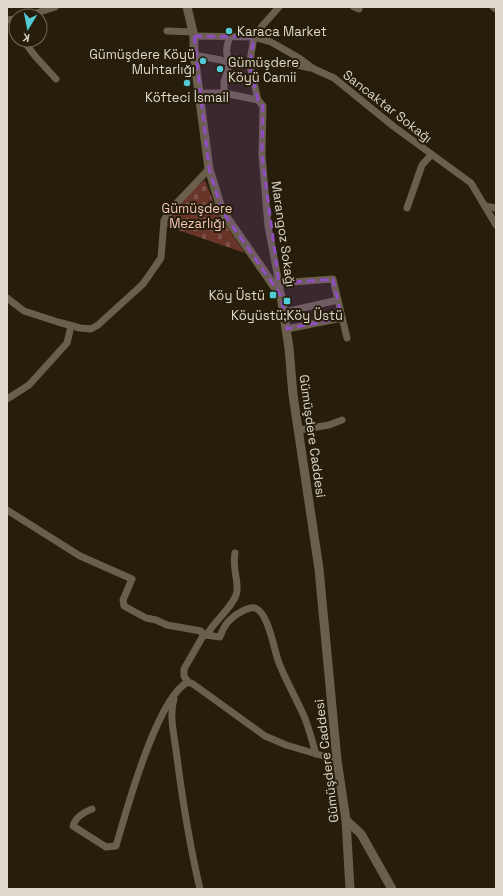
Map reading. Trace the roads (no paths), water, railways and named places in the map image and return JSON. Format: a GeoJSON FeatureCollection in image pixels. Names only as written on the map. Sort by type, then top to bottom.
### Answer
{"type":"FeatureCollection","features":[{"type":"Feature","properties":{"kind":"street","name":"Gümüşdere Caddesi"},"geometry":{"type":"LineString","coordinates":[[188,7],[193,34],[194,55],[209,169],[222,211],[281,296],[285,312],[293,395],[319,569],[337,760],[346,820],[350,889]]}},
{"type":"Feature","properties":{"kind":"street"},"geometry":{"type":"LineString","coordinates":[[250,66],[254,38],[278,7]]}},
{"type":"Feature","properties":{"kind":"street","name":"Sancaktar Sokağı"},"geometry":{"type":"LineString","coordinates":[[167,31],[230,38],[254,38],[279,45],[314,69],[341,82],[393,126],[471,183],[496,225]]}},
{"type":"Feature","properties":{"kind":"street"},"geometry":{"type":"LineString","coordinates":[[224,93],[224,82],[230,63],[226,55],[230,38]]}},
{"type":"Feature","properties":{"kind":"street"},"geometry":{"type":"LineString","coordinates":[[29,48],[56,79]]}},
{"type":"Feature","properties":{"kind":"street"},"geometry":{"type":"LineString","coordinates":[[194,55],[250,66],[272,63],[293,64],[314,69]]}},
{"type":"Feature","properties":{"kind":"street","name":"Marangoz Sokağı"},"geometry":{"type":"LineString","coordinates":[[250,66],[258,100],[263,106],[263,175],[268,226],[281,296]]}},
{"type":"Feature","properties":{"kind":"street"},"geometry":{"type":"LineString","coordinates":[[200,93],[224,93],[258,100]]}},
{"type":"Feature","properties":{"kind":"street"},"geometry":{"type":"LineString","coordinates":[[407,208],[422,165],[431,155]]}},
{"type":"Feature","properties":{"kind":"street"},"geometry":{"type":"LineString","coordinates":[[7,298],[24,310],[71,326],[91,329],[98,325],[143,284],[161,258],[164,220],[173,207],[209,169]]}},
{"type":"Feature","properties":{"kind":"street"},"geometry":{"type":"LineString","coordinates":[[485,206],[496,208]]}},
{"type":"Feature","properties":{"kind":"street"},"geometry":{"type":"LineString","coordinates":[[279,283],[333,279],[347,338]]}},
{"type":"Feature","properties":{"kind":"street"},"geometry":{"type":"LineString","coordinates":[[285,312],[338,300]]}},
{"type":"Feature","properties":{"kind":"street"},"geometry":{"type":"LineString","coordinates":[[287,329],[342,318]]}},
{"type":"Feature","properties":{"kind":"street"},"geometry":{"type":"LineString","coordinates":[[7,399],[29,385],[67,343],[71,326]]}},
{"type":"Feature","properties":{"kind":"street"},"geometry":{"type":"LineString","coordinates":[[299,430],[329,425],[342,420]]}},
{"type":"Feature","properties":{"kind":"street"},"geometry":{"type":"LineString","coordinates":[[7,510],[80,556],[132,579],[123,600],[124,606],[146,618],[177,628],[197,629],[204,635],[220,637],[230,619],[239,613],[250,608],[255,608],[259,611],[272,637],[279,664],[304,717],[316,754]]}},
{"type":"Feature","properties":{"kind":"street"},"geometry":{"type":"LineString","coordinates":[[235,553],[233,562],[237,591],[235,598],[204,635],[184,669],[184,676],[188,682],[193,684],[265,736],[286,745],[337,760]]}},
{"type":"Feature","properties":{"kind":"street"},"geometry":{"type":"LineString","coordinates":[[92,809],[85,812],[74,821],[73,826],[106,847],[116,846],[130,797],[155,728],[176,693],[184,684],[188,682]]}},
{"type":"Feature","properties":{"kind":"street"},"geometry":{"type":"LineString","coordinates":[[176,693],[172,715],[192,858],[200,889]]}},
{"type":"Feature","properties":{"kind":"street"},"geometry":{"type":"LineString","coordinates":[[346,820],[361,834],[392,889]]}},
{"type":"Feature","properties":{"kind":"place","name":"Karaca Market"},"geometry":{"type":"Point","coordinates":[229,31]}},
{"type":"Feature","properties":{"kind":"place","name":"Gümüşdere Köyü Muhtarlığı"},"geometry":{"type":"Point","coordinates":[203,61]}},
{"type":"Feature","properties":{"kind":"place","name":"Gümüşdere Köyü Camii"},"geometry":{"type":"Point","coordinates":[220,69]}},
{"type":"Feature","properties":{"kind":"place","name":"Köfteci İsmail"},"geometry":{"type":"Point","coordinates":[187,83]}},
{"type":"Feature","properties":{"kind":"place","name":"Köy Üstü"},"geometry":{"type":"Point","coordinates":[273,295]}},
{"type":"Feature","properties":{"kind":"place","name":"Köyüstü;Köy Üstü"},"geometry":{"type":"Point","coordinates":[287,301]}},
{"type":"Feature","properties":{"kind":"park label","name":"Gümüşdere Mezarlığı"},"geometry":{"type":"Point","coordinates":[197,216]}}]}
